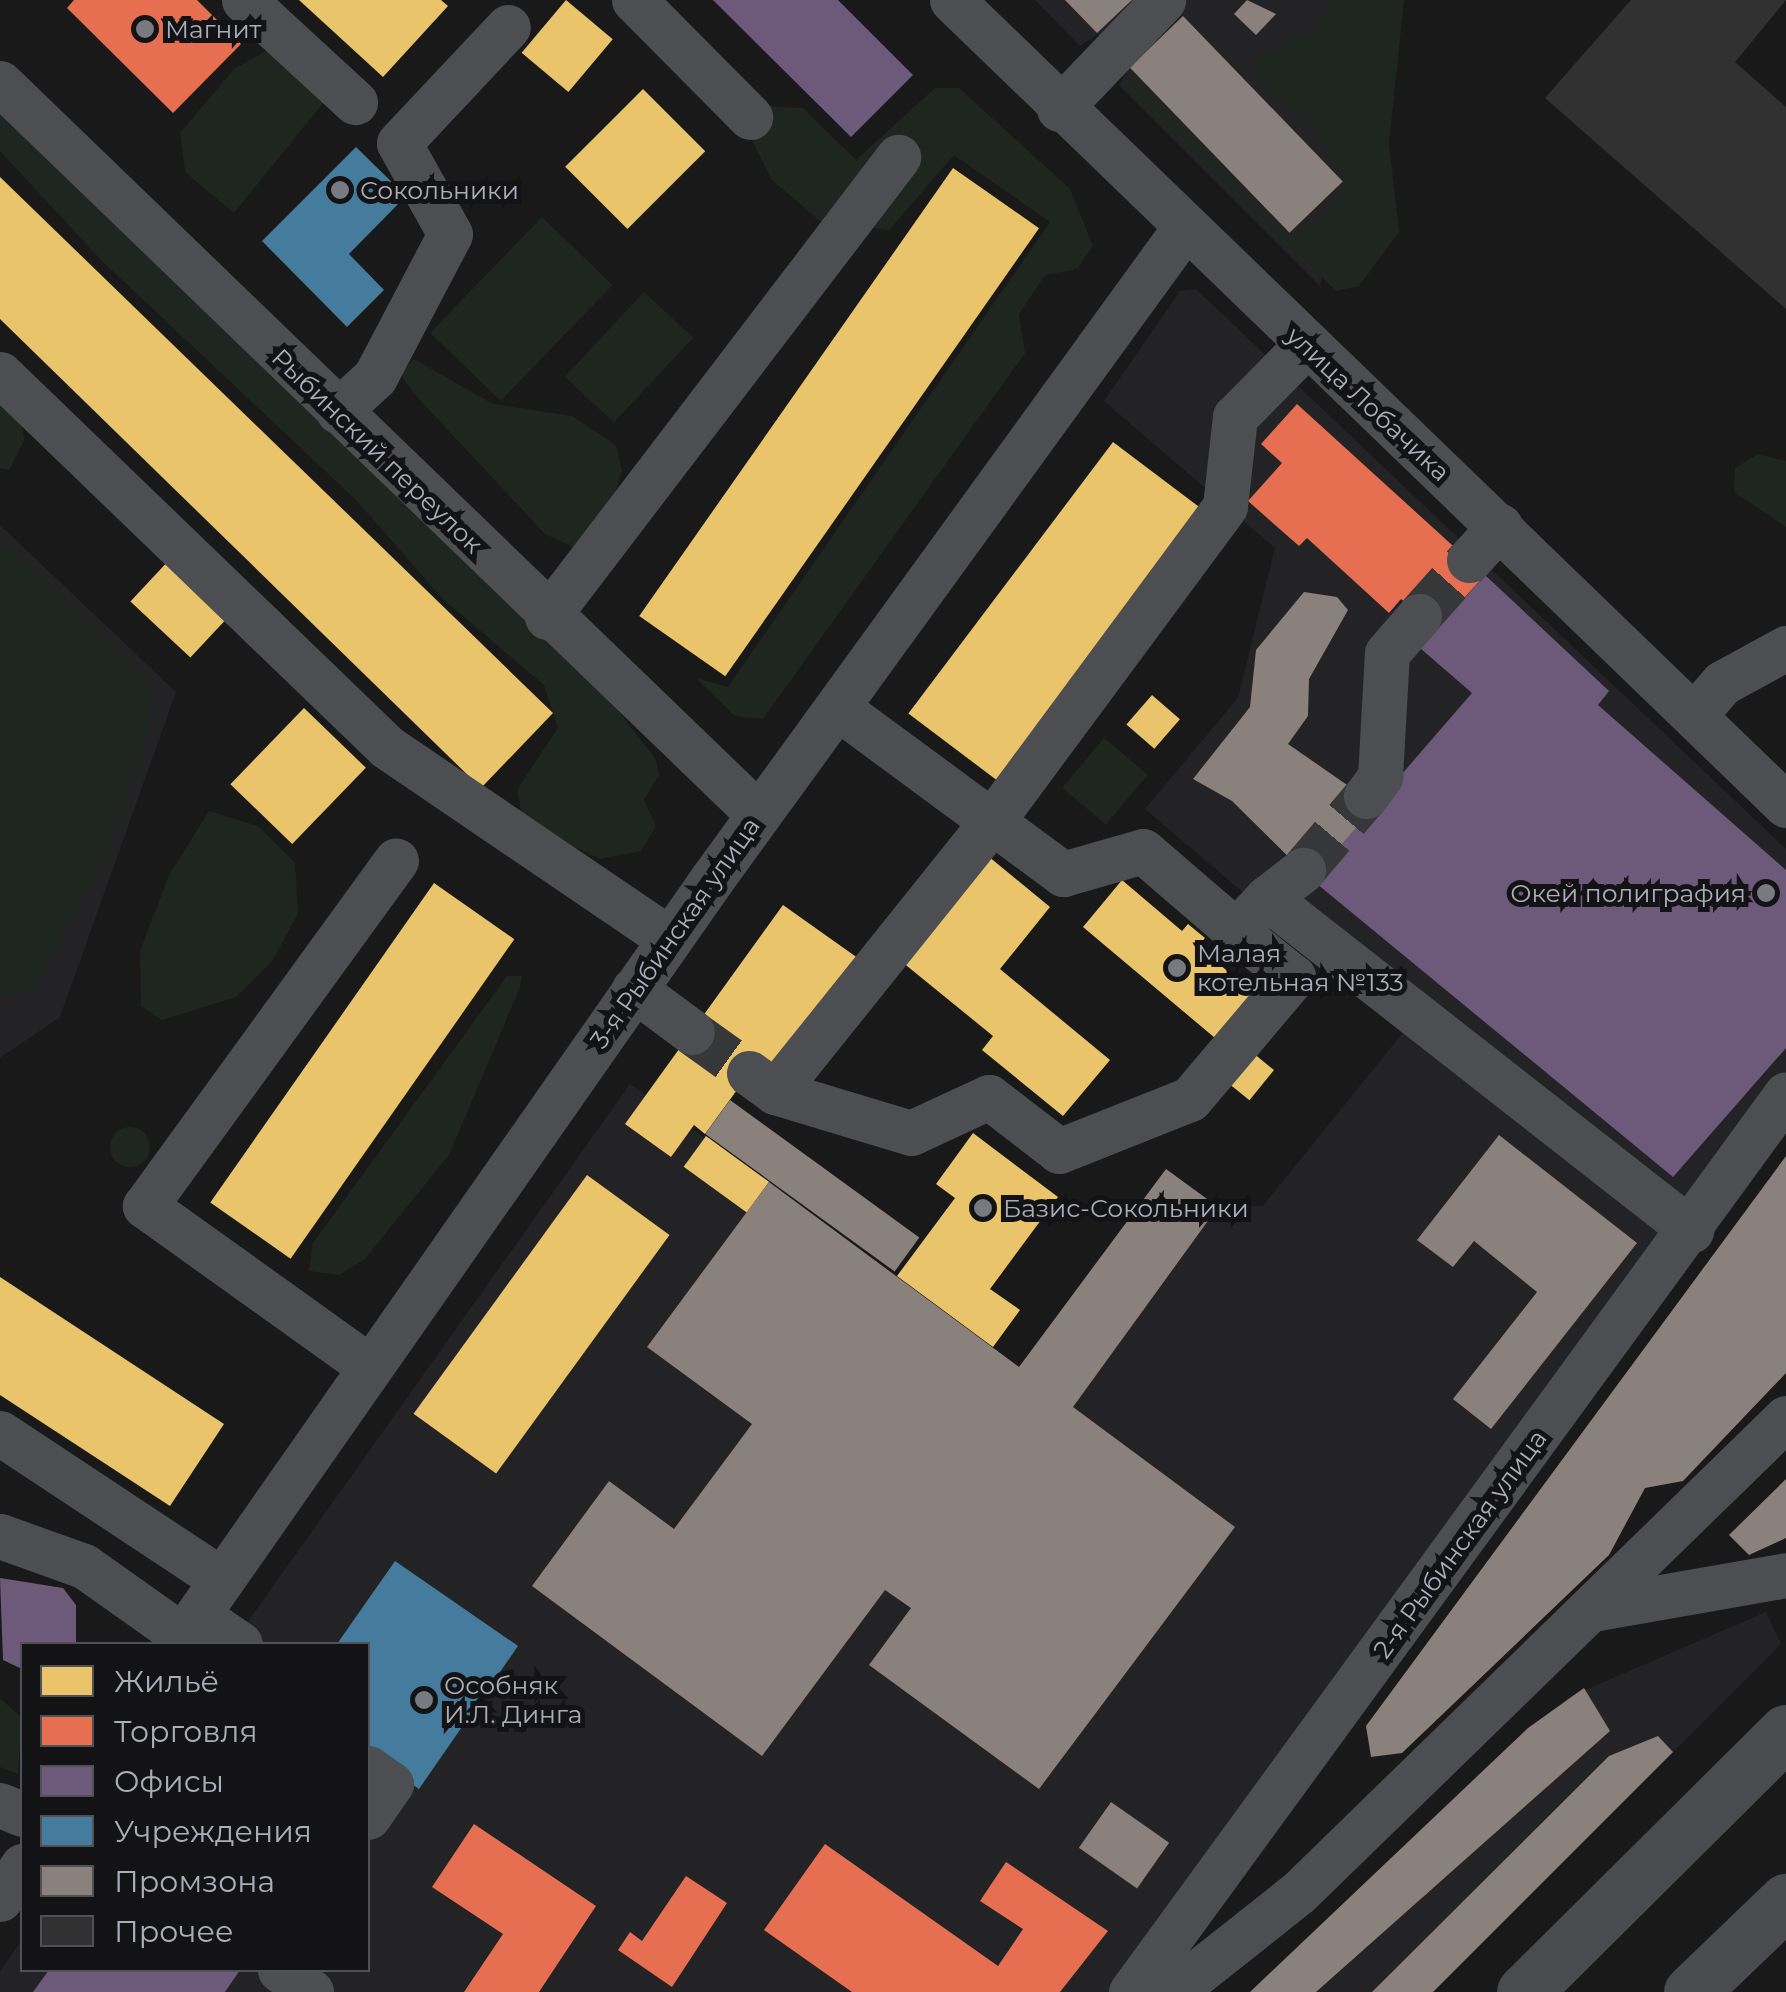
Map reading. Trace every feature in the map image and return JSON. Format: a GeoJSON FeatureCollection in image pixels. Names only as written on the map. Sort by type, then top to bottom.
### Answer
{"type":"FeatureCollection","features":[{"type":"Feature","properties":{"kind":"main road"},"geometry":{"type":"LineString","coordinates":[[1524,1992],[1786,1732]]}},
{"type":"Feature","properties":{"kind":"main road"},"geometry":{"type":"LineString","coordinates":[[1691,1992],[1786,1901]]}},
{"type":"Feature","properties":{"kind":"street"},"geometry":{"type":"LineString","coordinates":[[244,0],[355,102]]}},
{"type":"Feature","properties":{"kind":"street"},"geometry":{"type":"LineString","coordinates":[[634,0],[750,117]]}},
{"type":"Feature","properties":{"kind":"street","name":"улица Лобачика"},"geometry":{"type":"LineString","coordinates":[[952,0],[1183,230],[1500,526],[1696,713],[1786,805]]}},
{"type":"Feature","properties":{"kind":"street"},"geometry":{"type":"LineString","coordinates":[[1059,108],[1163,0]]}},
{"type":"Feature","properties":{"kind":"street"},"geometry":{"type":"LineString","coordinates":[[338,412],[375,377],[450,234],[399,142],[508,27]]}},
{"type":"Feature","properties":{"kind":"street","name":"Рыбинский переулок"},"geometry":{"type":"LineString","coordinates":[[0,83],[547,617],[758,814]]}},
{"type":"Feature","properties":{"kind":"street"},"geometry":{"type":"LineString","coordinates":[[547,617],[898,157]]}},
{"type":"Feature","properties":{"kind":"street","name":"3-я Рыбинская улица"},"geometry":{"type":"LineString","coordinates":[[195,1624],[758,814],[1183,230]]}},
{"type":"Feature","properties":{"kind":"street"},"geometry":{"type":"LineString","coordinates":[[838,708],[993,820],[1063,874],[1143,852],[1293,977],[1190,1099],[1059,1151],[989,1097],[911,1134],[762,1082],[993,820],[1225,506],[1234,417],[1305,346]]}},
{"type":"Feature","properties":{"kind":"street"},"geometry":{"type":"LineString","coordinates":[[0,374],[387,747],[670,939]]}},
{"type":"Feature","properties":{"kind":"street"},"geometry":{"type":"LineString","coordinates":[[1468,560],[1500,526]]}},
{"type":"Feature","properties":{"kind":"street"},"geometry":{"type":"LineString","coordinates":[[1366,796],[1380,777],[1387,653],[1419,616]]}},
{"type":"Feature","properties":{"kind":"street"},"geometry":{"type":"LineString","coordinates":[[1696,713],[1722,682],[1786,648]]}},
{"type":"Feature","properties":{"kind":"street"},"geometry":{"type":"LineString","coordinates":[[370,1368],[145,1206],[396,860]]}},
{"type":"Feature","properties":{"kind":"street"},"geometry":{"type":"LineString","coordinates":[[1236,930],[1302,870]]}},
{"type":"Feature","properties":{"kind":"street"},"geometry":{"type":"LineString","coordinates":[[1267,898],[1387,967],[1691,1230]]}},
{"type":"Feature","properties":{"kind":"street"},"geometry":{"type":"LineString","coordinates":[[634,990],[692,1032]]}},
{"type":"Feature","properties":{"kind":"street","name":"2-я Рыбинская улица"},"geometry":{"type":"LineString","coordinates":[[1131,1992],[1691,1230],[1786,1094]]}},
{"type":"Feature","properties":{"kind":"street"},"geometry":{"type":"LineString","coordinates":[[1187,1985],[1298,1893],[1786,1418]]}},
{"type":"Feature","properties":{"kind":"street"},"geometry":{"type":"LineString","coordinates":[[0,1433],[195,1624]]}},
{"type":"Feature","properties":{"kind":"street"},"geometry":{"type":"LineString","coordinates":[[0,1536],[84,1566],[236,1642]]}},
{"type":"Feature","properties":{"kind":"street"},"geometry":{"type":"LineString","coordinates":[[1592,1608],[1786,1575]]}},
{"type":"Feature","properties":{"kind":"street"},"geometry":{"type":"LineString","coordinates":[[370,1769],[391,1784],[370,1814]]}},
{"type":"Feature","properties":{"kind":"street"},"geometry":{"type":"LineString","coordinates":[[1245,1836],[1249,1886],[1298,1893]]}},
{"type":"Feature","properties":{"kind":"street"},"geometry":{"type":"LineString","coordinates":[[0,1898],[20,1869]]}},
{"type":"Feature","properties":{"kind":"street"},"geometry":{"type":"LineString","coordinates":[[283,1972],[312,1992]]}},
{"type":"Feature","properties":{"kind":"shaded area"},"geometry":{"type":"Polygon","coordinates":[[[1035,0],[1378,0],[1363,125],[1320,286],[1119,85],[1130,67],[1098,34],[1080,46],[1035,0]]]}},
{"type":"Feature","properties":{"kind":"shaded area"},"geometry":{"type":"Polygon","coordinates":[[[1328,0],[1404,0],[1389,144],[1399,232],[1359,286],[1336,291],[1128,87],[1131,72],[1291,238],[1322,222],[1345,182],[1305,115],[1261,86],[1254,61],[1322,25],[1328,0]]]}},
{"type":"Feature","properties":{"kind":"shaded area"},"geometry":{"type":"Polygon","coordinates":[[[269,50],[324,102],[234,213],[185,172],[180,133],[235,68],[269,50]]]}},
{"type":"Feature","properties":{"kind":"shaded area"},"geometry":{"type":"Polygon","coordinates":[[[935,88],[959,88],[1070,189],[1093,246],[1077,269],[1045,275],[1019,314],[1025,353],[763,719],[735,716],[696,678],[728,687],[1050,222],[954,155],[889,230],[820,221],[771,179],[752,140],[767,106],[803,108],[856,160],[935,88]]]}},
{"type":"Feature","properties":{"kind":"shaded area"},"geometry":{"type":"Polygon","coordinates":[[[0,110],[592,676],[656,760],[659,775],[644,800],[656,826],[641,851],[600,859],[523,821],[517,790],[558,728],[544,685],[443,599],[355,499],[101,260],[0,151],[0,110]]]}},
{"type":"Feature","properties":{"kind":"shaded area"},"geometry":{"type":"Polygon","coordinates":[[[542,217],[612,285],[501,401],[430,333],[542,217]]]}},
{"type":"Feature","properties":{"kind":"shaded area"},"geometry":{"type":"Polygon","coordinates":[[[1196,289],[1786,849],[1786,1073],[1109,1992],[0,1992],[0,1972],[20,1943],[20,1972],[370,1972],[370,1642],[233,1642],[630,1084],[1019,1367],[1166,1169],[1218,1207],[1263,1206],[1405,1030],[1145,809],[1238,698],[1275,548],[1104,401],[1180,291],[1196,289]]]}},
{"type":"Feature","properties":{"kind":"shaded area"},"geometry":{"type":"Polygon","coordinates":[[[644,292],[693,338],[614,423],[565,377],[644,292]]]}},
{"type":"Feature","properties":{"kind":"shaded area"},"geometry":{"type":"Polygon","coordinates":[[[414,359],[493,404],[572,416],[616,445],[622,471],[606,520],[580,550],[545,534],[417,397],[400,374],[414,359]]]}},
{"type":"Feature","properties":{"kind":"shaded area"},"geometry":{"type":"Polygon","coordinates":[[[0,391],[19,409],[24,441],[9,470],[0,468],[0,391]]]}},
{"type":"Feature","properties":{"kind":"shaded area"},"geometry":{"type":"Polygon","coordinates":[[[1758,454],[1786,461],[1786,527],[1734,492],[1735,468],[1758,454]]]}},
{"type":"Feature","properties":{"kind":"shaded area"},"geometry":{"type":"Polygon","coordinates":[[[0,525],[176,692],[60,1017],[0,1058],[0,525]]]}},
{"type":"Feature","properties":{"kind":"shaded area"},"geometry":{"type":"Polygon","coordinates":[[[0,537],[151,683],[147,734],[105,858],[42,974],[25,993],[0,997],[0,537]]]}},
{"type":"Feature","properties":{"kind":"shaded area"},"geometry":{"type":"Polygon","coordinates":[[[1104,738],[1148,775],[1106,824],[1062,788],[1104,738]]]}},
{"type":"Feature","properties":{"kind":"shaded area"},"geometry":{"type":"Polygon","coordinates":[[[209,811],[258,826],[295,863],[298,914],[272,961],[236,997],[162,1020],[141,1006],[140,951],[169,875],[209,811]]]}},
{"type":"Feature","properties":{"kind":"shaded area"},"geometry":{"type":"Polygon","coordinates":[[[507,976],[522,976],[519,990],[449,1155],[364,1260],[339,1275],[309,1271],[313,1243],[507,976]]]}},
{"type":"Feature","properties":{"kind":"shaded area"},"geometry":{"type":"Polygon","coordinates":[[[130,1127],[144,1133],[150,1147],[144,1161],[130,1167],[116,1161],[110,1147],[116,1133],[130,1127]]]}},
{"type":"Feature","properties":{"kind":"shaded area"},"geometry":{"type":"Polygon","coordinates":[[[1766,1612],[1781,1644],[1433,1992],[1250,1992],[1569,1697],[1766,1612]]]}},
{"type":"Feature","properties":{"kind":"shaded area"},"geometry":{"type":"Polygon","coordinates":[[[0,1698],[20,1716],[20,1746],[18,1774],[0,1767],[0,1698]]]}},
{"type":"Feature","properties":{"kind":"building: Жильё"},"geometry":{"type":"Polygon","coordinates":[[[299,0],[441,0],[448,6],[383,77],[299,0]]]}},
{"type":"Feature","properties":{"kind":"building: Жильё"},"geometry":{"type":"Polygon","coordinates":[[[566,0],[613,39],[568,92],[522,53],[566,0]]]}},
{"type":"Feature","properties":{"kind":"building: Жильё"},"geometry":{"type":"Polygon","coordinates":[[[643,89],[705,151],[627,229],[565,167],[643,89]]]}},
{"type":"Feature","properties":{"kind":"building: Жильё"},"geometry":{"type":"Polygon","coordinates":[[[953,168],[1039,228],[725,676],[639,616],[953,168]]]}},
{"type":"Feature","properties":{"kind":"building: Жильё"},"geometry":{"type":"Polygon","coordinates":[[[0,177],[553,713],[481,788],[0,319],[0,177]]]}},
{"type":"Feature","properties":{"kind":"building: Жильё"},"geometry":{"type":"Polygon","coordinates":[[[1113,442],[1201,508],[996,780],[908,714],[1113,442]]]}},
{"type":"Feature","properties":{"kind":"building: Жильё"},"geometry":{"type":"Polygon","coordinates":[[[172,557],[232,613],[190,658],[130,602],[172,557]]]}},
{"type":"Feature","properties":{"kind":"building: Жильё"},"geometry":{"type":"Polygon","coordinates":[[[1152,695],[1180,719],[1154,749],[1126,724],[1152,695]]]}},
{"type":"Feature","properties":{"kind":"building: Жильё"},"geometry":{"type":"Polygon","coordinates":[[[304,708],[366,768],[292,844],[230,784],[304,708]]]}},
{"type":"Feature","properties":{"kind":"building: Жильё"},"geometry":{"type":"Polygon","coordinates":[[[982,851],[1050,907],[1000,969],[1110,1060],[1063,1116],[982,1050],[993,1036],[896,957],[982,851]]]}},
{"type":"Feature","properties":{"kind":"building: Жильё","name":"Малая котельная №133"},"geometry":{"type":"Polygon","coordinates":[[[1122,880],[1182,931],[1188,924],[1205,938],[1198,946],[1253,993],[1215,1038],[1083,927],[1122,880]]]}},
{"type":"Feature","properties":{"kind":"building: Жильё"},"geometry":{"type":"Polygon","coordinates":[[[434,883],[514,939],[291,1259],[210,1202],[434,883]]]}},
{"type":"Feature","properties":{"kind":"building: Жильё"},"geometry":{"type":"Polygon","coordinates":[[[783,905],[862,961],[779,1076],[758,1061],[705,1134],[694,1125],[671,1157],[625,1124],[783,905]]]}},
{"type":"Feature","properties":{"kind":"building: Жильё"},"geometry":{"type":"Polygon","coordinates":[[[1253,1053],[1274,1070],[1249,1100],[1228,1083],[1253,1053]]]}},
{"type":"Feature","properties":{"kind":"building: Жильё"},"geometry":{"type":"Polygon","coordinates":[[[973,1133],[1058,1197],[990,1289],[1020,1310],[993,1347],[897,1276],[955,1198],[936,1184],[973,1133]]]}},
{"type":"Feature","properties":{"kind":"building: Жильё"},"geometry":{"type":"Polygon","coordinates":[[[706,1136],[769,1182],[747,1213],[684,1167],[706,1136]]]}},
{"type":"Feature","properties":{"kind":"building: Жильё"},"geometry":{"type":"Polygon","coordinates":[[[587,1175],[670,1235],[496,1474],[414,1414],[587,1175]]]}},
{"type":"Feature","properties":{"kind":"building: Жильё"},"geometry":{"type":"Polygon","coordinates":[[[0,1277],[224,1424],[170,1506],[0,1395],[0,1277]]]}},
{"type":"Feature","properties":{"kind":"building: Торговля"},"geometry":{"type":"Polygon","coordinates":[[[74,0],[197,0],[241,44],[173,113],[67,8],[74,0]]]}},
{"type":"Feature","properties":{"kind":"building: Торговля"},"geometry":{"type":"Polygon","coordinates":[[[1297,404],[1485,575],[1435,630],[1401,599],[1389,613],[1307,538],[1299,546],[1248,501],[1282,463],[1261,444],[1297,404]]]}},
{"type":"Feature","properties":{"kind":"building: Торговля"},"geometry":{"type":"Polygon","coordinates":[[[474,1824],[596,1906],[539,1992],[464,1992],[503,1934],[432,1887],[474,1824]]]}},
{"type":"Feature","properties":{"kind":"building: Торговля"},"geometry":{"type":"Polygon","coordinates":[[[825,1844],[998,1966],[1023,1929],[980,1901],[1006,1862],[1108,1931],[1060,1992],[852,1992],[764,1930],[825,1844]]]}},
{"type":"Feature","properties":{"kind":"building: Торговля"},"geometry":{"type":"Polygon","coordinates":[[[686,1876],[727,1903],[672,1987],[618,1950],[630,1932],[642,1941],[686,1876]]]}},
{"type":"Feature","properties":{"kind":"building: Офисы"},"geometry":{"type":"Polygon","coordinates":[[[713,0],[838,0],[913,75],[851,137],[713,0]]]}},
{"type":"Feature","properties":{"kind":"building: Офисы"},"geometry":{"type":"Polygon","coordinates":[[[1485,575],[1609,691],[1598,705],[1786,870],[1786,1048],[1673,1177],[1311,879],[1472,693],[1420,648],[1485,575]]]}},
{"type":"Feature","properties":{"kind":"building: Офисы"},"geometry":{"type":"Polygon","coordinates":[[[0,1578],[63,1588],[76,1605],[76,1642],[20,1642],[20,1668],[3,1660],[0,1578]]]}},
{"type":"Feature","properties":{"kind":"building: Офисы"},"geometry":{"type":"Polygon","coordinates":[[[48,1972],[239,1972],[225,1992],[33,1992],[48,1972]]]}},
{"type":"Feature","properties":{"kind":"building: Учреждения"},"geometry":{"type":"Polygon","coordinates":[[[356,147],[406,196],[349,254],[384,290],[347,327],[262,241],[356,147]]]}},
{"type":"Feature","properties":{"kind":"building: Учреждения","name":"Особняк И.Л. Динга"},"geometry":{"type":"Polygon","coordinates":[[[395,1561],[518,1646],[419,1789],[370,1755],[370,1642],[338,1642],[395,1561]]]}},
{"type":"Feature","properties":{"kind":"building: Промзона"},"geometry":{"type":"Polygon","coordinates":[[[1065,0],[1132,0],[1097,33],[1065,0]]]}},
{"type":"Feature","properties":{"kind":"building: Промзона"},"geometry":{"type":"Polygon","coordinates":[[[1247,0],[1276,14],[1256,35],[1234,14],[1247,0]]]}},
{"type":"Feature","properties":{"kind":"building: Промзона"},"geometry":{"type":"Polygon","coordinates":[[[1183,16],[1343,181],[1290,233],[1130,67],[1183,16]]]}},
{"type":"Feature","properties":{"kind":"building: Промзона"},"geometry":{"type":"Polygon","coordinates":[[[1304,592],[1337,597],[1348,610],[1309,679],[1308,716],[1288,744],[1376,805],[1311,879],[1232,801],[1193,779],[1250,707],[1256,650],[1304,592]]]}},
{"type":"Feature","properties":{"kind":"building: Промзона"},"geometry":{"type":"Polygon","coordinates":[[[730,1100],[919,1238],[895,1272],[705,1134],[730,1100]]]}},
{"type":"Feature","properties":{"kind":"building: Промзона"},"geometry":{"type":"Polygon","coordinates":[[[1499,1135],[1637,1243],[1491,1429],[1453,1399],[1537,1292],[1474,1241],[1453,1267],[1417,1240],[1499,1135]]]}},
{"type":"Feature","properties":{"kind":"building: Промзона"},"geometry":{"type":"Polygon","coordinates":[[[1786,1156],[1786,1373],[1683,1481],[1645,1488],[1609,1555],[1402,1753],[1371,1757],[1366,1726],[1786,1156]]]}},
{"type":"Feature","properties":{"kind":"building: Промзона"},"geometry":{"type":"Polygon","coordinates":[[[1166,1169],[1218,1207],[1073,1407],[1235,1527],[1039,1789],[869,1665],[911,1608],[885,1590],[762,1756],[532,1586],[609,1481],[674,1529],[752,1424],[647,1347],[769,1182],[1019,1367],[1166,1169]]]}},
{"type":"Feature","properties":{"kind":"building: Промзона"},"geometry":{"type":"Polygon","coordinates":[[[1786,1479],[1786,1538],[1749,1555],[1729,1535],[1786,1479]]]}},
{"type":"Feature","properties":{"kind":"building: Промзона"},"geometry":{"type":"Polygon","coordinates":[[[1584,1688],[1610,1731],[1316,1992],[1250,1992],[1528,1728],[1584,1688]]]}},
{"type":"Feature","properties":{"kind":"building: Промзона"},"geometry":{"type":"Polygon","coordinates":[[[1658,1736],[1673,1752],[1433,1992],[1372,1992],[1609,1756],[1658,1736]]]}},
{"type":"Feature","properties":{"kind":"building: Промзона"},"geometry":{"type":"Polygon","coordinates":[[[1111,1802],[1169,1843],[1137,1889],[1079,1848],[1111,1802]]]}},
{"type":"Feature","properties":{"kind":"building: Прочее"},"geometry":{"type":"Polygon","coordinates":[[[1631,0],[1786,0],[1735,62],[1786,107],[1786,309],[1545,98],[1631,0]]]}},
{"type":"Feature","properties":{"kind":"tunnel"},"geometry":{"type":"LineString","coordinates":[[1419,616],[1469,560]]}},
{"type":"Feature","properties":{"kind":"tunnel"},"geometry":{"type":"LineString","coordinates":[[1303,870],[1366,796]]}},
{"type":"Feature","properties":{"kind":"tunnel"},"geometry":{"type":"LineString","coordinates":[[692,1032],[749,1073]]}},
{"type":"Feature","properties":{"kind":"place","name":"Магнит"},"geometry":{"type":"Point","coordinates":[145,29]}},
{"type":"Feature","properties":{"kind":"place","name":"Сокольники"},"geometry":{"type":"Point","coordinates":[340,190]}},
{"type":"Feature","properties":{"kind":"place","name":"Окей полиграфия"},"geometry":{"type":"Point","coordinates":[1766,893]}},
{"type":"Feature","properties":{"kind":"place","name":"Малая котельная №133"},"geometry":{"type":"Point","coordinates":[1177,968]}},
{"type":"Feature","properties":{"kind":"place","name":"Базис-Сокольники"},"geometry":{"type":"Point","coordinates":[983,1208]}},
{"type":"Feature","properties":{"kind":"place","name":"Особняк И.Л. Динга"},"geometry":{"type":"Point","coordinates":[424,1700]}}]}
